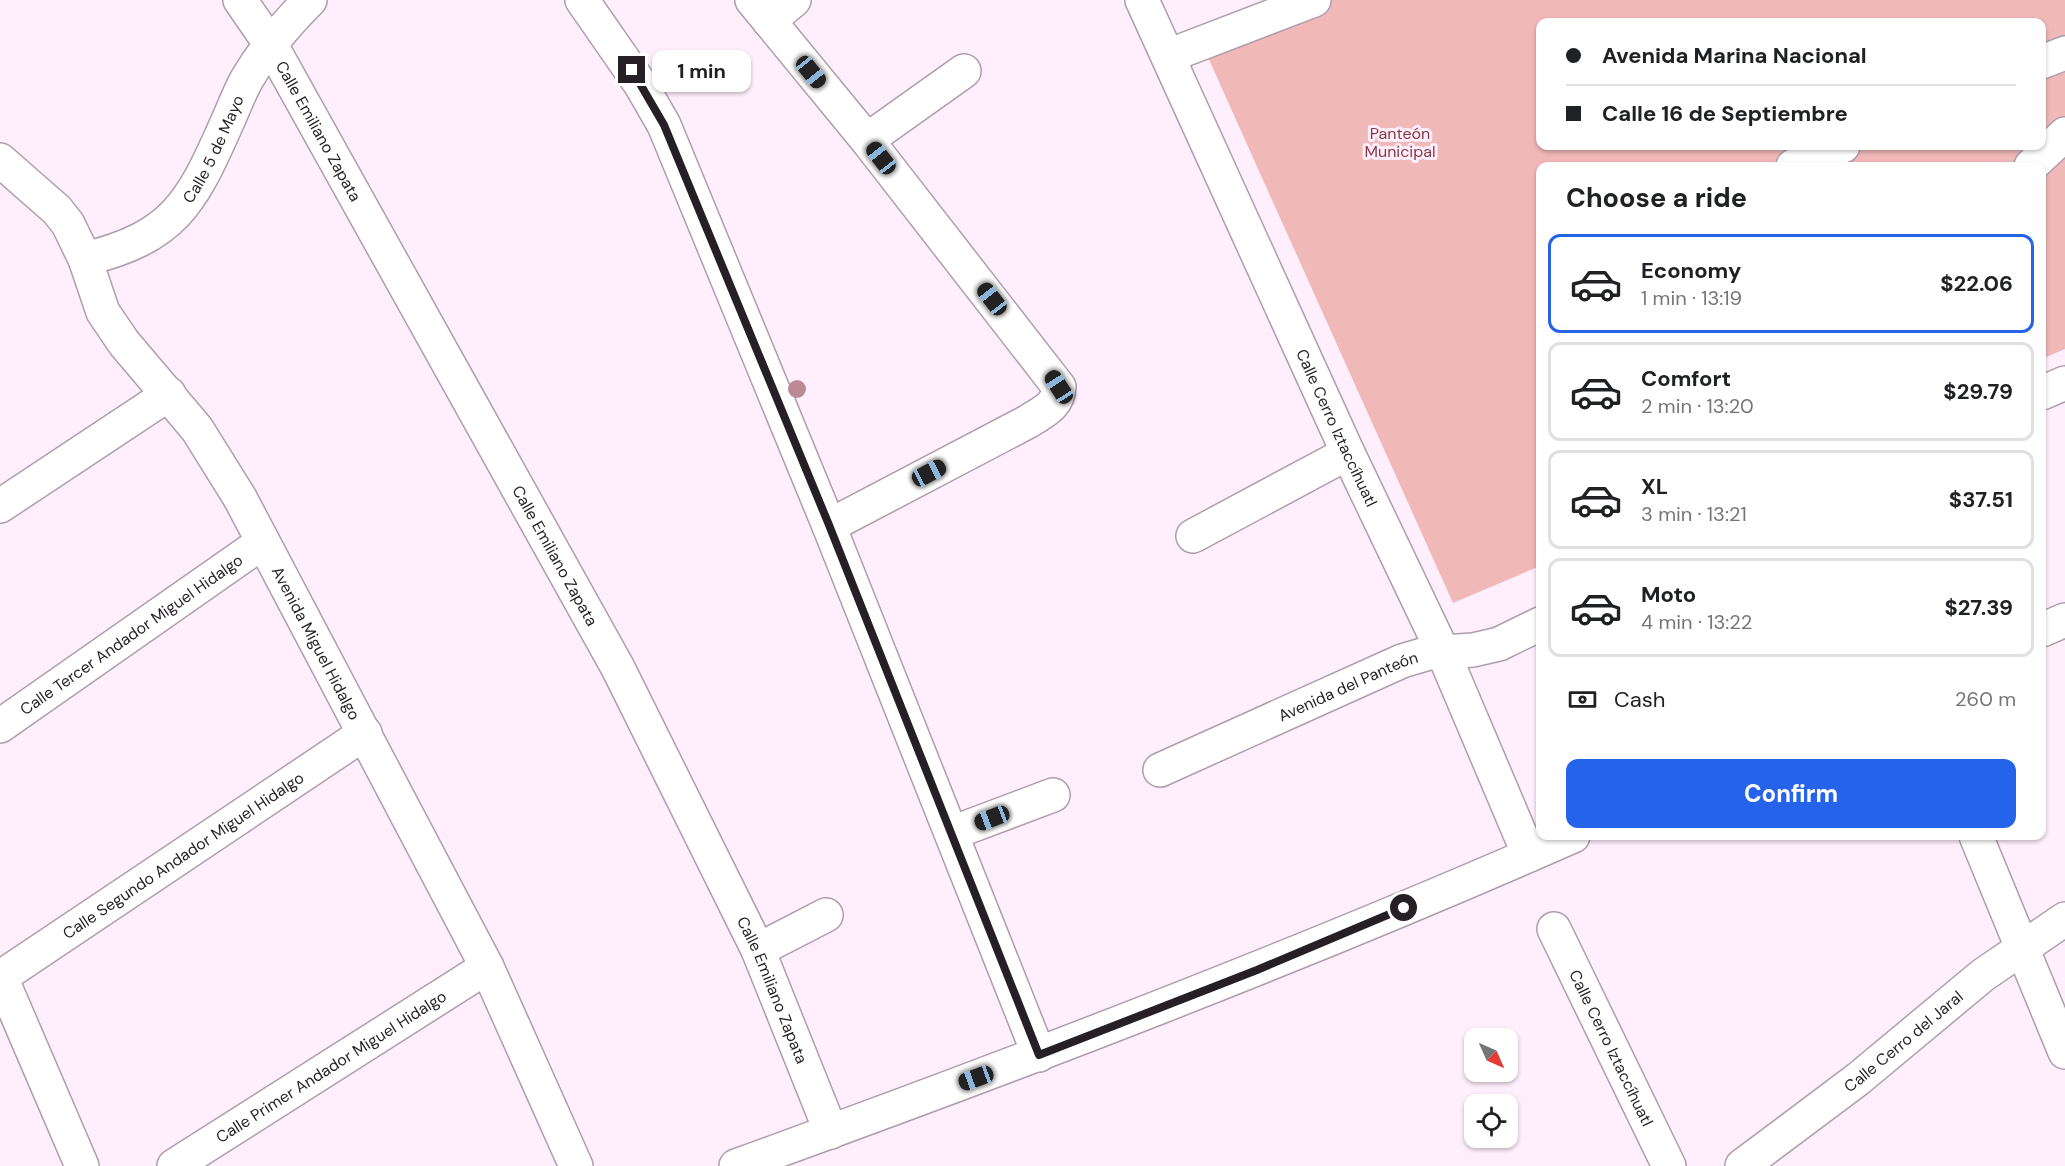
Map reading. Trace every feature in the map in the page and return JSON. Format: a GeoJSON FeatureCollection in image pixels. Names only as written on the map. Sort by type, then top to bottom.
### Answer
{"type":"FeatureCollection","features":[{"type":"Feature","properties":{"kind":"street","name":"Calle Emiliano Zapata"},"geometry":{"type":"LineString","coordinates":[[240,0],[271,45],[618,668],[758,950],[831,1132]]}},
{"type":"Feature","properties":{"kind":"street","name":"Calle 5 de Mayo"},"geometry":{"type":"LineString","coordinates":[[86,259],[123,250],[158,230],[175,217],[212,158],[247,79],[271,45],[310,0]]}},
{"type":"Feature","properties":{"kind":"street"},"geometry":{"type":"LineString","coordinates":[[582,0],[642,85],[664,125],[829,525],[1039,1055]]}},
{"type":"Feature","properties":{"kind":"street"},"geometry":{"type":"LineString","coordinates":[[794,0],[760,11],[867,140],[1059,387],[1053,406],[1029,421],[829,525]]}},
{"type":"Feature","properties":{"kind":"street","name":"Calle Cerro Iztaccíhuatl"},"geometry":{"type":"LineString","coordinates":[[1142,0],[1348,453],[1443,652],[1529,855]]}},
{"type":"Feature","properties":{"kind":"street"},"geometry":{"type":"LineString","coordinates":[[1168,56],[1314,0]]}},
{"type":"Feature","properties":{"kind":"street"},"geometry":{"type":"LineString","coordinates":[[2046,61],[2065,53]]}},
{"type":"Feature","properties":{"kind":"street"},"geometry":{"type":"LineString","coordinates":[[867,140],[964,71]]}},
{"type":"Feature","properties":{"kind":"street"},"geometry":{"type":"LineString","coordinates":[[2035,162],[2065,134]]}},
{"type":"Feature","properties":{"kind":"street"},"geometry":{"type":"LineString","coordinates":[[1803,162],[1833,150]]}},
{"type":"Feature","properties":{"kind":"street","name":"Avenida Miguel Hidalgo"},"geometry":{"type":"LineString","coordinates":[[0,160],[21,181],[57,210],[86,259],[103,312],[124,344],[170,394],[197,429],[240,498],[488,966],[576,1166]]}},
{"type":"Feature","properties":{"kind":"street"},"geometry":{"type":"LineString","coordinates":[[2046,391],[2065,383]]}},
{"type":"Feature","properties":{"kind":"street"},"geometry":{"type":"LineString","coordinates":[[0,506],[170,394]]}},
{"type":"Feature","properties":{"kind":"street"},"geometry":{"type":"LineString","coordinates":[[1192,536],[1348,453]]}},
{"type":"Feature","properties":{"kind":"street","name":"Calle Tercer Andador Miguel Hidalgo"},"geometry":{"type":"LineString","coordinates":[[0,726],[263,542]]}},
{"type":"Feature","properties":{"kind":"street"},"geometry":{"type":"LineString","coordinates":[[2046,628],[2065,620]]}},
{"type":"Feature","properties":{"kind":"street","name":"Avenida del Panteón"},"geometry":{"type":"LineString","coordinates":[[1160,770],[1401,661],[1429,652],[1473,650],[1499,644],[1536,626]]}},
{"type":"Feature","properties":{"kind":"street","name":"Calle Segundo Andador Miguel Hidalgo"},"geometry":{"type":"LineString","coordinates":[[0,976],[365,733]]}},
{"type":"Feature","properties":{"kind":"street"},"geometry":{"type":"LineString","coordinates":[[952,833],[1053,795]]}},
{"type":"Feature","properties":{"kind":"street"},"geometry":{"type":"LineString","coordinates":[[736,1166],[1039,1055],[1257,970],[1564,840]]}},
{"type":"Feature","properties":{"kind":"street"},"geometry":{"type":"LineString","coordinates":[[1978,840],[2065,1052]]}},
{"type":"Feature","properties":{"kind":"street"},"geometry":{"type":"LineString","coordinates":[[758,950],[826,915]]}},
{"type":"Feature","properties":{"kind":"street","name":"Calle Cerro del Jaral"},"geometry":{"type":"LineString","coordinates":[[1743,1166],[1858,1079],[1983,975],[2065,919]]}},
{"type":"Feature","properties":{"kind":"street","name":"Calle Cerro Iztaccíhuatl"},"geometry":{"type":"LineString","coordinates":[[1554,929],[1669,1166]]}},
{"type":"Feature","properties":{"kind":"street","name":"Calle Primer Andador Miguel Hidalgo"},"geometry":{"type":"LineString","coordinates":[[174,1166],[488,966]]}},
{"type":"Feature","properties":{"kind":"street"},"geometry":{"type":"LineString","coordinates":[[0,976],[82,1166]]}},
{"type":"Feature","properties":{"kind":"green space","name":"Panteón Municipal"},"geometry":{"type":"Polygon","coordinates":[[[1328,0],[2065,0],[2065,349],[2046,357],[2046,162],[1536,162],[1536,568],[1453,603],[1202,44],[1328,0]]]}},
{"type":"Feature","properties":{"kind":"route"},"geometry":{"type":"LineString","coordinates":[[632,70],[664,125],[829,525],[1039,1055],[1257,970],[1404,908]]}}]}
